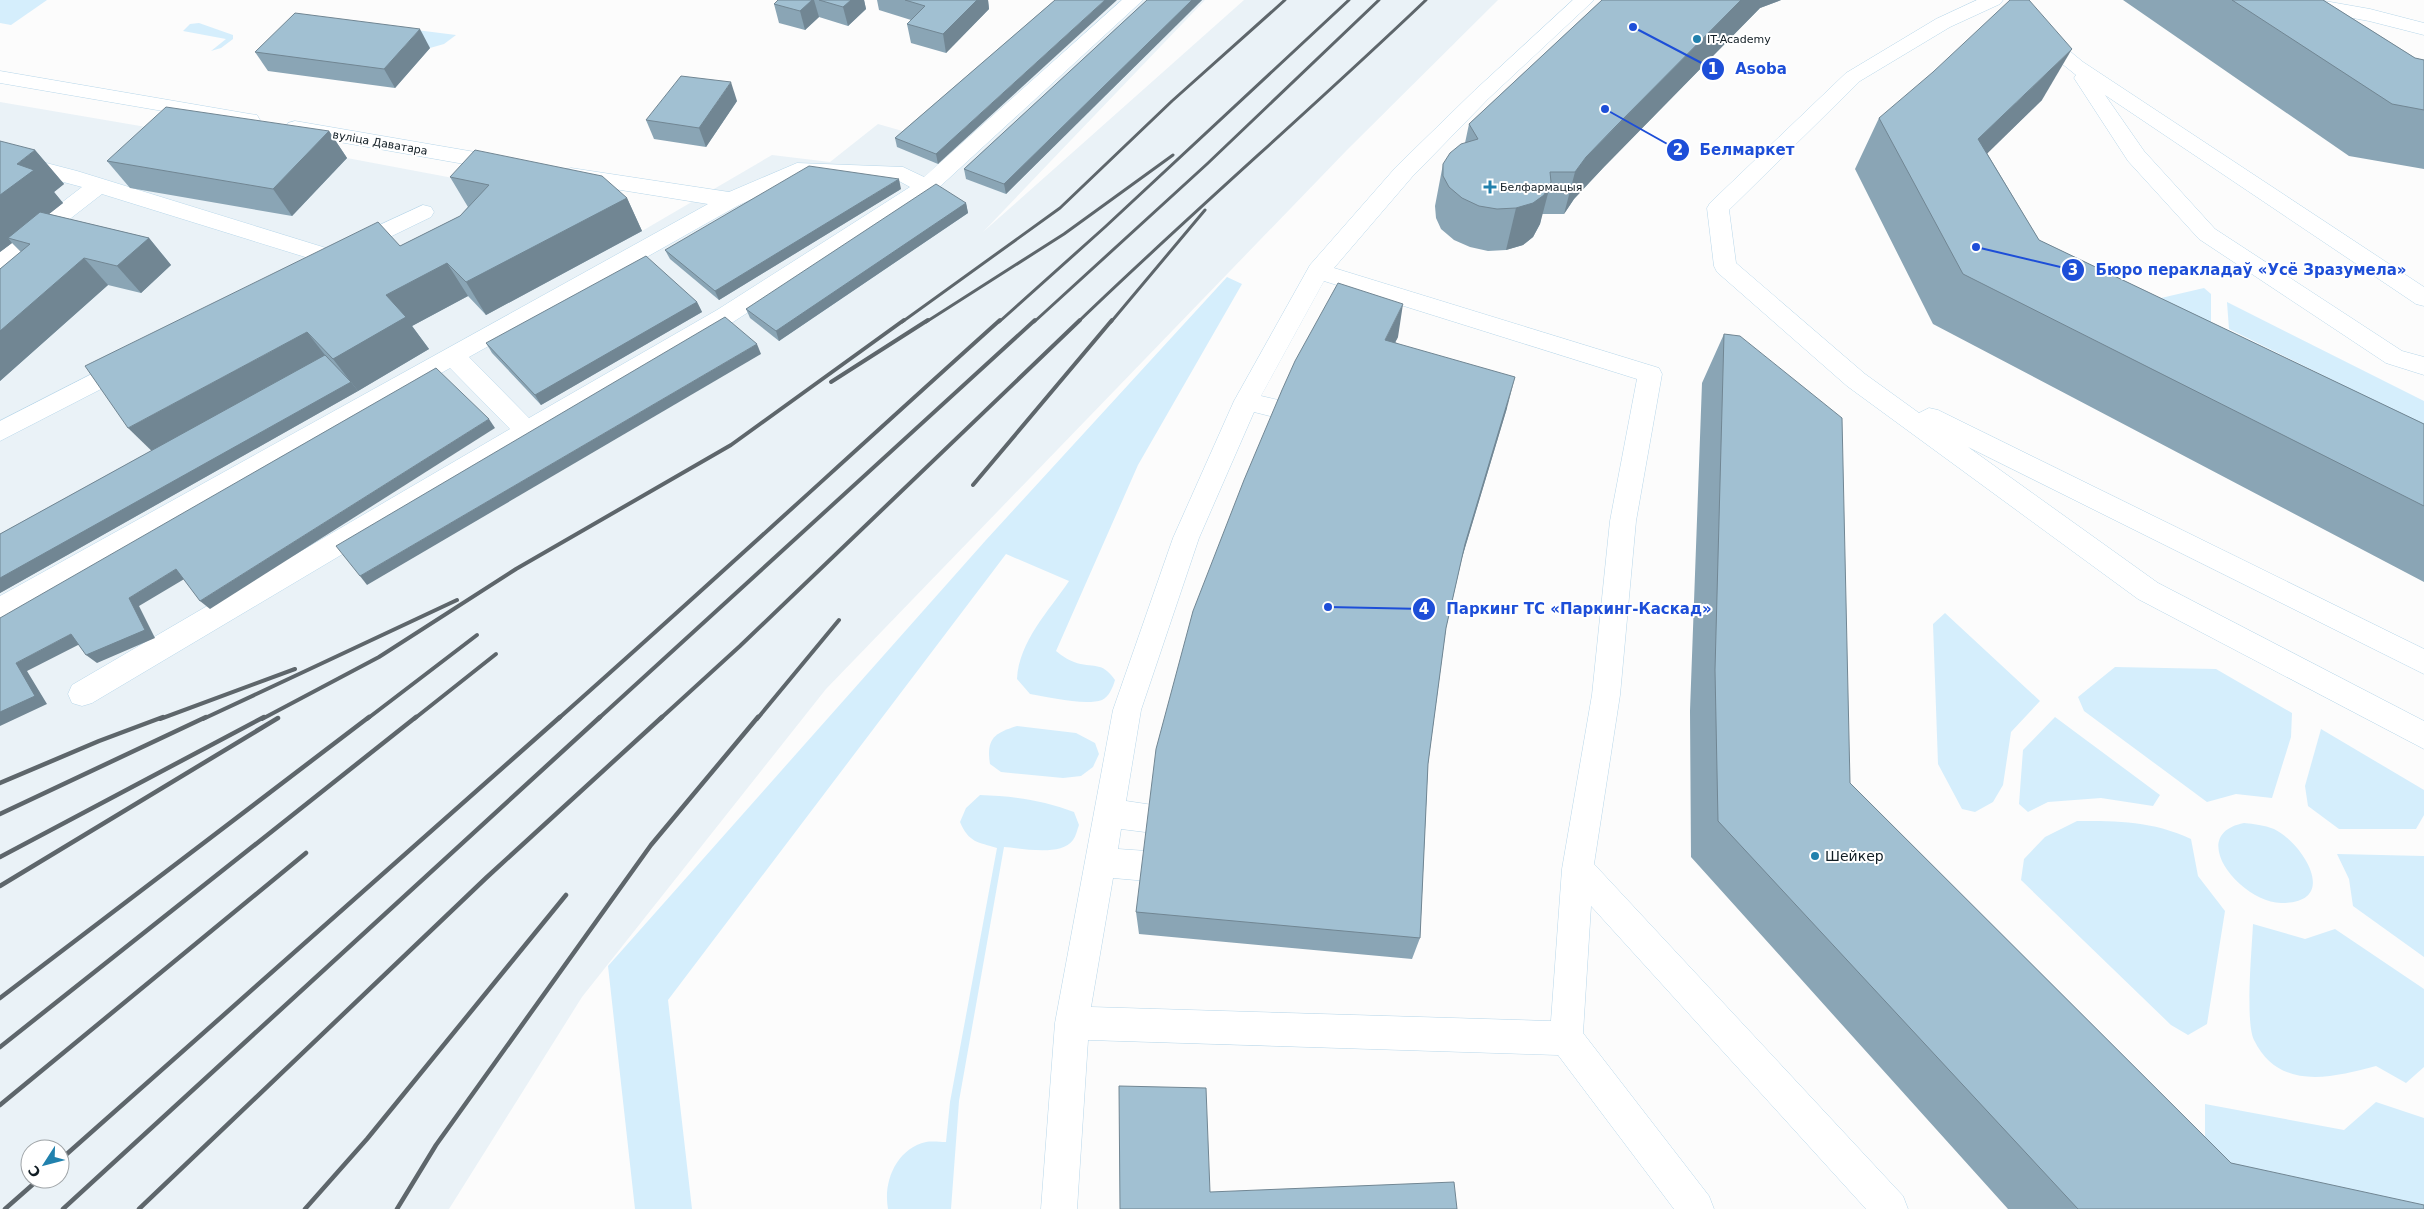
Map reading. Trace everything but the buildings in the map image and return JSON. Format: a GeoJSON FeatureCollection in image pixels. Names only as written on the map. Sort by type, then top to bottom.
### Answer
{"type":"FeatureCollection","features":[{"type":"Feature","properties":{"kind":"lane"},"geometry":{"type":"LineString","coordinates":[[82,694],[725,316],[926,187],[1133,0]]}},
{"type":"Feature","properties":{"kind":"lane"},"geometry":{"type":"LineString","coordinates":[[1059,1209],[1072,1024],[1126,710],[1186,538],[1272,369],[1318,271],[1404,172],[1482,95],[1584,0]]}},
{"type":"Feature","properties":{"kind":"lane"},"geometry":{"type":"LineString","coordinates":[[2287,0],[2370,15],[2424,29]]}},
{"type":"Feature","properties":{"kind":"lane"},"geometry":{"type":"LineString","coordinates":[[2424,298],[2076,66],[2002,8],[1943,22],[1853,77],[1718,208],[1725,266],[1856,380],[2148,591],[2424,736]]}},
{"type":"Feature","properties":{"kind":"lane"},"geometry":{"type":"LineString","coordinates":[[2076,66],[2136,156],[2208,234],[2394,357],[2424,366]]}},
{"type":"Feature","properties":{"kind":"lane","name":"вуліца Даватара"},"geometry":{"type":"LineString","coordinates":[[0,78],[521,167]]}},
{"type":"Feature","properties":{"kind":"lane"},"geometry":{"type":"LineString","coordinates":[[0,158],[99,185],[331,257]]}},
{"type":"Feature","properties":{"kind":"lane"},"geometry":{"type":"LineString","coordinates":[[0,610],[731,200],[797,170],[903,174],[926,187]]}},
{"type":"Feature","properties":{"kind":"lane"},"geometry":{"type":"LineString","coordinates":[[550,171],[731,200]]}},
{"type":"Feature","properties":{"kind":"lane"},"geometry":{"type":"LineString","coordinates":[[0,262],[99,185]]}},
{"type":"Feature","properties":{"kind":"lane"},"geometry":{"type":"LineString","coordinates":[[305,271],[423,212]]}},
{"type":"Feature","properties":{"kind":"lane"},"geometry":{"type":"LineString","coordinates":[[1318,271],[1650,374],[1623,521],[1606,695],[1578,870],[1566,1038],[1696,1209]]}},
{"type":"Feature","properties":{"kind":"lane"},"geometry":{"type":"LineString","coordinates":[[0,432],[148,354]]}},
{"type":"Feature","properties":{"kind":"lane"},"geometry":{"type":"LineString","coordinates":[[453,356],[527,431]]}},
{"type":"Feature","properties":{"kind":"lane"},"geometry":{"type":"LineString","coordinates":[[1272,369],[1289,402]]}},
{"type":"Feature","properties":{"kind":"lane"},"geometry":{"type":"LineString","coordinates":[[1856,380],[2424,662]]}},
{"type":"Feature","properties":{"kind":"lane"},"geometry":{"type":"LineString","coordinates":[[1108,813],[1153,819]]}},
{"type":"Feature","properties":{"kind":"lane"},"geometry":{"type":"LineString","coordinates":[[1100,862],[1147,866]]}},
{"type":"Feature","properties":{"kind":"lane"},"geometry":{"type":"LineString","coordinates":[[1578,870],[1890,1209]]}},
{"type":"Feature","properties":{"kind":"lane"},"geometry":{"type":"LineString","coordinates":[[1072,1024],[1566,1038]]}},
{"type":"Feature","properties":{"kind":"shaded area"},"geometry":{"type":"Polygon","coordinates":[[[0,0],[47,0],[11,25],[0,23],[0,0]]]}},
{"type":"Feature","properties":{"kind":"shaded area"},"geometry":{"type":"Polygon","coordinates":[[[1068,0],[1205,0],[983,232],[1244,0],[1498,0],[1347,150],[826,689],[582,997],[449,1209],[0,1209],[0,102],[187,134],[347,158],[617,209],[642,231],[772,155],[830,162],[878,124],[913,134],[1068,0]]]}},
{"type":"Feature","properties":{"kind":"shaded area"},"geometry":{"type":"Polygon","coordinates":[[[321,18],[456,35],[444,44],[430,48],[306,32],[321,18]]]}},
{"type":"Feature","properties":{"kind":"shaded area"},"geometry":{"type":"Polygon","coordinates":[[[199,23],[233,35],[233,39],[221,48],[211,51],[226,39],[183,31],[190,24],[199,23]]]}},
{"type":"Feature","properties":{"kind":"shaded area"},"geometry":{"type":"Polygon","coordinates":[[[1227,277],[1242,284],[1138,465],[1056,651],[1074,662],[1101,667],[1110,674],[1115,680],[1109,694],[1104,699],[1095,702],[1056,699],[1030,694],[1017,679],[1019,665],[1029,639],[1069,581],[1006,554],[668,1000],[692,1209],[635,1209],[608,966],[986,540],[1227,277]]]}},
{"type":"Feature","properties":{"kind":"shaded area"},"geometry":{"type":"Polygon","coordinates":[[[2204,288],[2211,294],[2211,323],[2161,298],[2204,288]]]}},
{"type":"Feature","properties":{"kind":"shaded area"},"geometry":{"type":"Polygon","coordinates":[[[2227,302],[2424,401],[2424,425],[2229,329],[2227,302]]]}},
{"type":"Feature","properties":{"kind":"shaded area"},"geometry":{"type":"Polygon","coordinates":[[[1945,613],[2040,701],[2011,732],[2003,785],[1993,802],[1975,812],[1962,809],[1938,764],[1933,624],[1945,613]]]}},
{"type":"Feature","properties":{"kind":"shaded area"},"geometry":{"type":"Polygon","coordinates":[[[2115,667],[2216,669],[2292,713],[2291,737],[2272,798],[2236,794],[2207,802],[2084,711],[2078,697],[2115,667]]]}},
{"type":"Feature","properties":{"kind":"shaded area"},"geometry":{"type":"Polygon","coordinates":[[[2055,717],[2160,795],[2153,806],[2101,798],[2048,802],[2028,812],[2019,804],[2023,750],[2055,717]]]}},
{"type":"Feature","properties":{"kind":"shaded area"},"geometry":{"type":"Polygon","coordinates":[[[1017,726],[1076,733],[1095,743],[1099,754],[1093,767],[1081,776],[1063,778],[1001,772],[990,764],[989,749],[991,743],[993,738],[1003,731],[1017,726]]]}},
{"type":"Feature","properties":{"kind":"shaded area"},"geometry":{"type":"Polygon","coordinates":[[[2321,729],[2424,790],[2424,815],[2416,829],[2339,829],[2308,806],[2305,786],[2321,729]]]}},
{"type":"Feature","properties":{"kind":"shaded area"},"geometry":{"type":"Polygon","coordinates":[[[980,795],[1004,796],[1051,804],[1074,812],[1079,825],[1073,840],[1060,848],[1040,850],[1004,847],[959,1101],[951,1209],[888,1209],[887,1199],[890,1178],[899,1159],[916,1146],[926,1142],[946,1142],[950,1102],[997,848],[975,841],[963,829],[960,822],[966,808],[980,795]]]}},
{"type":"Feature","properties":{"kind":"shaded area"},"geometry":{"type":"Polygon","coordinates":[[[2077,821],[2149,825],[2191,839],[2198,876],[2225,911],[2207,1024],[2188,1035],[2171,1025],[2021,880],[2024,859],[2045,837],[2077,821]]]}},
{"type":"Feature","properties":{"kind":"shaded area"},"geometry":{"type":"Polygon","coordinates":[[[2244,823],[2274,829],[2285,836],[2296,847],[2305,859],[2311,872],[2313,884],[2309,894],[2300,900],[2282,903],[2267,900],[2251,893],[2237,881],[2226,868],[2219,854],[2219,841],[2227,830],[2244,823]]]}},
{"type":"Feature","properties":{"kind":"shaded area"},"geometry":{"type":"Polygon","coordinates":[[[2337,854],[2424,856],[2424,957],[2353,906],[2349,879],[2337,854]]]}},
{"type":"Feature","properties":{"kind":"shaded area"},"geometry":{"type":"Polygon","coordinates":[[[2253,924],[2305,939],[2335,929],[2424,989],[2424,1067],[2406,1083],[2376,1066],[2341,1074],[2308,1077],[2292,1074],[2277,1067],[2265,1056],[2254,1040],[2251,1031],[2249,1002],[2253,924]]]}},
{"type":"Feature","properties":{"kind":"shaded area"},"geometry":{"type":"Polygon","coordinates":[[[2376,1102],[2424,1118],[2424,1209],[2243,1179],[2205,1141],[2205,1104],[2344,1130],[2376,1102]]]}},
{"type":"Feature","properties":{"kind":"railway"},"geometry":{"type":"LineString","coordinates":[[902,322],[1060,208],[1172,101],[1285,0]]}},
{"type":"Feature","properties":{"kind":"railway"},"geometry":{"type":"LineString","coordinates":[[999,322],[1105,227],[1349,0]]}},
{"type":"Feature","properties":{"kind":"railway"},"geometry":{"type":"LineString","coordinates":[[1034,322],[1207,164],[1379,0]]}},
{"type":"Feature","properties":{"kind":"railway"},"geometry":{"type":"LineString","coordinates":[[1078,322],[1426,0]]}},
{"type":"Feature","properties":{"kind":"railway"},"geometry":{"type":"LineString","coordinates":[[926,322],[1064,234],[1173,155]]}},
{"type":"Feature","properties":{"kind":"railway"},"geometry":{"type":"LineString","coordinates":[[1111,322],[1205,210]]}},
{"type":"Feature","properties":{"kind":"railway"},"geometry":{"type":"LineString","coordinates":[[262,719],[379,657],[516,569],[731,445],[904,320]]}},
{"type":"Feature","properties":{"kind":"railway"},"geometry":{"type":"LineString","coordinates":[[831,382],[928,320]]}},
{"type":"Feature","properties":{"kind":"railway"},"geometry":{"type":"LineString","coordinates":[[558,719],[1000,320]]}},
{"type":"Feature","properties":{"kind":"railway"},"geometry":{"type":"LineString","coordinates":[[598,719],[1035,320]]}},
{"type":"Feature","properties":{"kind":"railway"},"geometry":{"type":"LineString","coordinates":[[660,719],[740,646],[1080,320]]}},
{"type":"Feature","properties":{"kind":"railway"},"geometry":{"type":"LineString","coordinates":[[973,485],[1112,320]]}},
{"type":"Feature","properties":{"kind":"railway"},"geometry":{"type":"LineString","coordinates":[[203,719],[457,600]]}},
{"type":"Feature","properties":{"kind":"railway"},"geometry":{"type":"LineString","coordinates":[[757,719],[839,620]]}},
{"type":"Feature","properties":{"kind":"railway"},"geometry":{"type":"LineString","coordinates":[[367,719],[477,635]]}},
{"type":"Feature","properties":{"kind":"railway"},"geometry":{"type":"LineString","coordinates":[[414,719],[496,654]]}},
{"type":"Feature","properties":{"kind":"railway"},"geometry":{"type":"LineString","coordinates":[[160,719],[295,669]]}},
{"type":"Feature","properties":{"kind":"railway"},"geometry":{"type":"LineString","coordinates":[[0,783],[99,741],[163,717]]}},
{"type":"Feature","properties":{"kind":"railway"},"geometry":{"type":"LineString","coordinates":[[0,814],[206,717]]}},
{"type":"Feature","properties":{"kind":"railway"},"geometry":{"type":"LineString","coordinates":[[0,857],[264,717]]}},
{"type":"Feature","properties":{"kind":"railway"},"geometry":{"type":"LineString","coordinates":[[0,998],[369,717]]}},
{"type":"Feature","properties":{"kind":"railway"},"geometry":{"type":"LineString","coordinates":[[0,1047],[416,717]]}},
{"type":"Feature","properties":{"kind":"railway"},"geometry":{"type":"LineString","coordinates":[[70,1151],[560,717]]}},
{"type":"Feature","properties":{"kind":"railway"},"geometry":{"type":"LineString","coordinates":[[63,1209],[600,717]]}},
{"type":"Feature","properties":{"kind":"railway"},"geometry":{"type":"LineString","coordinates":[[139,1209],[486,878],[662,717]]}},
{"type":"Feature","properties":{"kind":"railway"},"geometry":{"type":"LineString","coordinates":[[397,1209],[436,1145],[651,845],[758,717]]}},
{"type":"Feature","properties":{"kind":"railway"},"geometry":{"type":"LineString","coordinates":[[0,886],[278,718]]}},
{"type":"Feature","properties":{"kind":"railway"},"geometry":{"type":"LineString","coordinates":[[0,1105],[306,853]]}},
{"type":"Feature","properties":{"kind":"railway"},"geometry":{"type":"LineString","coordinates":[[305,1209],[367,1139],[566,895]]}},
{"type":"Feature","properties":{"kind":"railway"},"geometry":{"type":"LineString","coordinates":[[5,1209],[28,1189]]}},
{"type":"Feature","properties":{"kind":"place","name":"Asoba"},"geometry":{"type":"Point","coordinates":[1633,27]}},
{"type":"Feature","properties":{"kind":"place","name":"IT-Academy"},"geometry":{"type":"Point","coordinates":[1697,39]}},
{"type":"Feature","properties":{"kind":"place","name":"Белмаркет"},"geometry":{"type":"Point","coordinates":[1605,109]}},
{"type":"Feature","properties":{"kind":"place","name":"Белфармацыя"},"geometry":{"type":"Point","coordinates":[1490,187]}},
{"type":"Feature","properties":{"kind":"place","name":"Бюро перакладаў «Усё Зразумела»"},"geometry":{"type":"Point","coordinates":[1976,247]}},
{"type":"Feature","properties":{"kind":"place","name":"Паркинг ТС «Паркинг-Каскад»"},"geometry":{"type":"Point","coordinates":[1328,607]}},
{"type":"Feature","properties":{"kind":"place","name":"Шейкер"},"geometry":{"type":"Point","coordinates":[1815,856]}}]}
